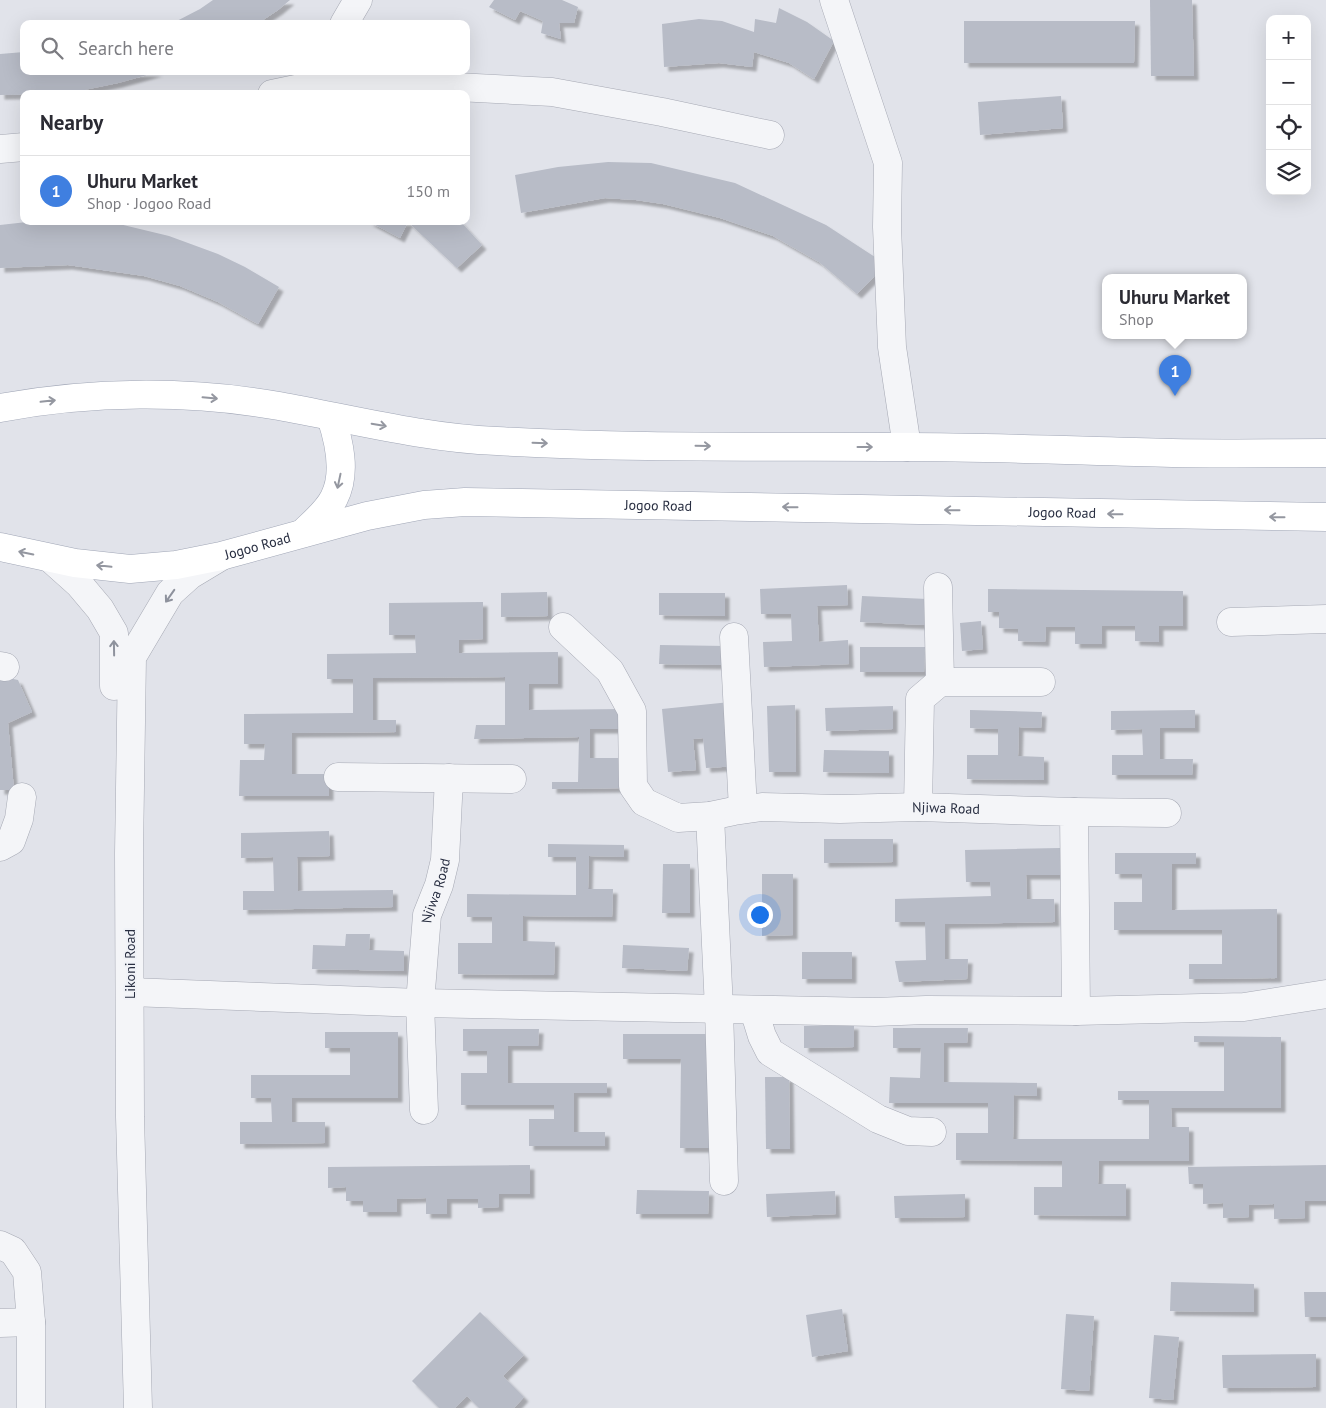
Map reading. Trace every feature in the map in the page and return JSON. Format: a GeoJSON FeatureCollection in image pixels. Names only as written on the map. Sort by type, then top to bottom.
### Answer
{"type":"FeatureCollection","features":[{"type":"Feature","properties":{"kind":"main road"},"geometry":{"type":"LineString","coordinates":[[0,408],[97,396],[167,395],[277,406],[412,431],[493,441],[726,447],[907,447],[1176,453],[1326,453]]}},
{"type":"Feature","properties":{"kind":"main road"},"geometry":{"type":"LineString","coordinates":[[303,533],[321,516],[334,498],[340,483],[342,464],[336,431],[331,417]]}},
{"type":"Feature","properties":{"kind":"main road","name":"Jogoo Road"},"geometry":{"type":"LineString","coordinates":[[0,547],[51,559],[130,570],[221,556],[367,516],[424,505],[465,502],[1326,518]]}},
{"type":"Feature","properties":{"kind":"street"},"geometry":{"type":"LineString","coordinates":[[346,20],[358,0]]}},
{"type":"Feature","properties":{"kind":"street"},"geometry":{"type":"LineString","coordinates":[[834,0],[888,164],[887,227],[892,347],[907,447]]}},
{"type":"Feature","properties":{"kind":"street"},"geometry":{"type":"LineString","coordinates":[[284,90],[318,78],[552,92],[662,112],[770,135]]}},
{"type":"Feature","properties":{"kind":"street"},"geometry":{"type":"LineString","coordinates":[[0,149],[20,147]]}},
{"type":"Feature","properties":{"kind":"street","name":"Likoni Road"},"geometry":{"type":"LineString","coordinates":[[138,1408],[130,1117],[129,853],[132,657],[170,593],[190,575],[221,556]]}},
{"type":"Feature","properties":{"kind":"street","name":"Likoni Road"},"geometry":{"type":"LineString","coordinates":[[51,559],[79,584],[100,609],[114,633],[116,833],[115,1187],[125,1408]]}},
{"type":"Feature","properties":{"kind":"street"},"geometry":{"type":"LineString","coordinates":[[938,587],[940,682]]}},
{"type":"Feature","properties":{"kind":"street"},"geometry":{"type":"LineString","coordinates":[[1231,622],[1326,619]]}},
{"type":"Feature","properties":{"kind":"street","name":"Njiwa Road"},"geometry":{"type":"LineString","coordinates":[[563,627],[610,671],[632,711],[633,786],[644,802],[678,818],[710,816],[762,807],[840,809],[918,807],[1166,813]]}},
{"type":"Feature","properties":{"kind":"street"},"geometry":{"type":"LineString","coordinates":[[734,637],[743,809]]}},
{"type":"Feature","properties":{"kind":"street"},"geometry":{"type":"LineString","coordinates":[[918,807],[920,699],[940,682],[1041,682]]}},
{"type":"Feature","properties":{"kind":"street"},"geometry":{"type":"LineString","coordinates":[[338,777],[512,779]]}},
{"type":"Feature","properties":{"kind":"street","name":"Njiwa Road"},"geometry":{"type":"LineString","coordinates":[[424,1110],[420,1003],[427,915],[445,860],[449,778]]}},
{"type":"Feature","properties":{"kind":"street"},"geometry":{"type":"LineString","coordinates":[[0,847],[11,841],[19,819],[22,797]]}},
{"type":"Feature","properties":{"kind":"street"},"geometry":{"type":"LineString","coordinates":[[1074,812],[1076,1012]]}},
{"type":"Feature","properties":{"kind":"street"},"geometry":{"type":"LineString","coordinates":[[710,816],[719,1009],[724,1181]]}},
{"type":"Feature","properties":{"kind":"street"},"geometry":{"type":"LineString","coordinates":[[130,992],[420,1003],[875,1012],[926,1010],[1076,1012],[1244,1007],[1326,994]]}},
{"type":"Feature","properties":{"kind":"street"},"geometry":{"type":"LineString","coordinates":[[754,1010],[762,1036],[770,1052],[878,1119],[908,1131],[932,1132]]}},
{"type":"Feature","properties":{"kind":"street"},"geometry":{"type":"LineString","coordinates":[[0,1245],[13,1251],[27,1272],[30,1322],[31,1408]]}},
{"type":"Feature","properties":{"kind":"street"},"geometry":{"type":"LineString","coordinates":[[0,1323],[30,1322]]}},
{"type":"Feature","properties":{"kind":"building"},"geometry":{"type":"Polygon","coordinates":[[[213,0],[290,0],[263,20],[179,20],[213,0]]]}},
{"type":"Feature","properties":{"kind":"building"},"geometry":{"type":"Polygon","coordinates":[[[494,0],[562,0],[578,7],[574,23],[559,23],[561,39],[541,33],[543,21],[520,11],[515,20],[489,7],[494,0]]]}},
{"type":"Feature","properties":{"kind":"building"},"geometry":{"type":"Polygon","coordinates":[[[1150,0],[1192,0],[1194,76],[1151,76],[1150,0]]]}},
{"type":"Feature","properties":{"kind":"building"},"geometry":{"type":"Polygon","coordinates":[[[779,8],[807,22],[834,41],[814,79],[789,63],[754,52],[752,67],[719,63],[664,67],[662,24],[699,19],[722,21],[754,32],[755,19],[776,23],[779,8]]]}},
{"type":"Feature","properties":{"kind":"building"},"geometry":{"type":"Polygon","coordinates":[[[964,21],[1135,21],[1134,63],[964,63],[964,21]]]}},
{"type":"Feature","properties":{"kind":"building"},"geometry":{"type":"Polygon","coordinates":[[[20,52],[20,75],[147,75],[84,90],[20,90],[20,95],[0,95],[0,54],[20,52]]]}},
{"type":"Feature","properties":{"kind":"building"},"geometry":{"type":"Polygon","coordinates":[[[1061,96],[1063,128],[980,135],[978,102],[1061,96]]]}},
{"type":"Feature","properties":{"kind":"building"},"geometry":{"type":"Polygon","coordinates":[[[608,162],[651,163],[735,183],[826,225],[878,259],[874,277],[857,294],[819,262],[773,236],[720,218],[663,204],[605,198],[521,213],[515,175],[558,167],[608,162]]]}},
{"type":"Feature","properties":{"kind":"building"},"geometry":{"type":"Polygon","coordinates":[[[20,223],[20,225],[123,225],[169,236],[218,254],[279,287],[258,324],[218,302],[180,286],[144,276],[68,265],[0,268],[0,225],[20,223]]]}},
{"type":"Feature","properties":{"kind":"building"},"geometry":{"type":"Polygon","coordinates":[[[376,225],[406,225],[400,238],[376,225]]]}},
{"type":"Feature","properties":{"kind":"building"},"geometry":{"type":"Polygon","coordinates":[[[411,225],[464,225],[482,245],[457,268],[411,225]]]}},
{"type":"Feature","properties":{"kind":"building"},"geometry":{"type":"Polygon","coordinates":[[[847,585],[848,605],[817,606],[819,642],[848,640],[849,664],[764,667],[763,642],[792,641],[791,614],[761,614],[760,589],[847,585]]]}},
{"type":"Feature","properties":{"kind":"building"},"geometry":{"type":"Polygon","coordinates":[[[988,589],[1183,591],[1183,626],[1159,626],[1159,642],[1135,641],[1135,626],[1102,626],[1102,644],[1075,644],[1075,627],[1046,627],[1045,642],[1018,641],[1018,629],[999,628],[999,612],[988,612],[988,589]]]}},
{"type":"Feature","properties":{"kind":"building"},"geometry":{"type":"Polygon","coordinates":[[[547,592],[548,616],[501,617],[501,593],[547,592]]]}},
{"type":"Feature","properties":{"kind":"building"},"geometry":{"type":"Polygon","coordinates":[[[659,593],[725,593],[725,616],[659,615],[659,593]]]}},
{"type":"Feature","properties":{"kind":"building"},"geometry":{"type":"Polygon","coordinates":[[[862,596],[927,599],[926,625],[860,622],[862,596]]]}},
{"type":"Feature","properties":{"kind":"building"},"geometry":{"type":"Polygon","coordinates":[[[483,602],[483,639],[459,640],[459,653],[558,652],[558,684],[529,684],[529,710],[624,709],[624,729],[590,729],[590,758],[623,758],[623,788],[552,789],[552,782],[578,782],[579,737],[474,739],[476,725],[505,725],[505,677],[373,678],[373,720],[396,720],[396,732],[292,733],[292,774],[329,774],[329,796],[239,796],[240,760],[264,760],[265,744],[244,744],[244,714],[353,713],[353,679],[327,679],[327,654],[416,653],[415,635],[389,635],[389,603],[483,602]]]}},
{"type":"Feature","properties":{"kind":"building"},"geometry":{"type":"Polygon","coordinates":[[[981,621],[983,649],[962,651],[960,623],[981,621]]]}},
{"type":"Feature","properties":{"kind":"building"},"geometry":{"type":"Polygon","coordinates":[[[660,645],[727,646],[727,665],[659,664],[660,645]]]}},
{"type":"Feature","properties":{"kind":"building"},"geometry":{"type":"Polygon","coordinates":[[[860,647],[925,647],[924,672],[860,672],[860,647]]]}},
{"type":"Feature","properties":{"kind":"building"},"geometry":{"type":"Polygon","coordinates":[[[0,676],[18,680],[32,712],[8,723],[14,790],[0,790],[0,676]]]}},
{"type":"Feature","properties":{"kind":"building"},"geometry":{"type":"Polygon","coordinates":[[[730,702],[737,766],[706,768],[703,738],[693,739],[696,770],[668,772],[662,709],[730,702]]]}},
{"type":"Feature","properties":{"kind":"building"},"geometry":{"type":"Polygon","coordinates":[[[795,705],[796,772],[769,772],[767,706],[795,705]]]}},
{"type":"Feature","properties":{"kind":"building"},"geometry":{"type":"Polygon","coordinates":[[[893,706],[893,729],[826,731],[825,708],[893,706]]]}},
{"type":"Feature","properties":{"kind":"building"},"geometry":{"type":"Polygon","coordinates":[[[970,710],[1042,712],[1041,728],[1019,727],[1018,756],[1044,757],[1044,780],[967,779],[967,755],[998,755],[998,729],[970,728],[970,710]]]}},
{"type":"Feature","properties":{"kind":"building"},"geometry":{"type":"Polygon","coordinates":[[[1195,710],[1195,728],[1160,728],[1160,759],[1193,759],[1192,775],[1112,775],[1112,755],[1143,755],[1142,729],[1111,730],[1111,711],[1195,710]]]}},
{"type":"Feature","properties":{"kind":"building"},"geometry":{"type":"Polygon","coordinates":[[[824,750],[889,751],[889,773],[823,772],[824,750]]]}},
{"type":"Feature","properties":{"kind":"building"},"geometry":{"type":"Polygon","coordinates":[[[329,831],[330,856],[297,857],[298,891],[393,890],[393,907],[243,910],[243,891],[274,891],[273,857],[241,858],[241,833],[329,831]]]}},
{"type":"Feature","properties":{"kind":"building"},"geometry":{"type":"Polygon","coordinates":[[[824,839],[893,839],[893,862],[824,863],[824,839]]]}},
{"type":"Feature","properties":{"kind":"building"},"geometry":{"type":"Polygon","coordinates":[[[548,844],[624,845],[624,857],[589,856],[588,889],[613,889],[612,917],[523,916],[523,941],[555,942],[554,975],[458,974],[458,943],[492,943],[492,917],[467,917],[467,894],[576,895],[576,857],[548,857],[548,844]]]}},
{"type":"Feature","properties":{"kind":"building"},"geometry":{"type":"Polygon","coordinates":[[[1060,848],[1061,875],[1026,875],[1027,899],[1054,899],[1055,922],[945,924],[945,959],[968,959],[967,979],[899,982],[895,961],[926,960],[925,922],[895,922],[895,899],[991,896],[990,882],[966,882],[965,850],[1060,848]]]}},
{"type":"Feature","properties":{"kind":"building"},"geometry":{"type":"Polygon","coordinates":[[[1115,853],[1196,853],[1196,864],[1172,864],[1172,910],[1277,909],[1277,978],[1189,979],[1189,964],[1222,964],[1222,930],[1114,930],[1114,902],[1142,902],[1142,874],[1115,874],[1115,853]]]}},
{"type":"Feature","properties":{"kind":"building"},"geometry":{"type":"Polygon","coordinates":[[[663,864],[690,864],[690,913],[662,913],[663,864]]]}},
{"type":"Feature","properties":{"kind":"building"},"geometry":{"type":"Polygon","coordinates":[[[762,874],[793,874],[793,935],[762,936],[762,874]]]}},
{"type":"Feature","properties":{"kind":"building"},"geometry":{"type":"Polygon","coordinates":[[[346,934],[370,934],[369,950],[404,951],[404,971],[312,969],[313,945],[345,946],[346,934]]]}},
{"type":"Feature","properties":{"kind":"building"},"geometry":{"type":"Polygon","coordinates":[[[623,945],[689,948],[687,971],[622,968],[623,945]]]}},
{"type":"Feature","properties":{"kind":"building"},"geometry":{"type":"Polygon","coordinates":[[[802,952],[852,952],[852,979],[802,979],[802,952]]]}},
{"type":"Feature","properties":{"kind":"building"},"geometry":{"type":"Polygon","coordinates":[[[854,1025],[854,1047],[804,1048],[804,1026],[854,1025]]]}},
{"type":"Feature","properties":{"kind":"building"},"geometry":{"type":"Polygon","coordinates":[[[893,1028],[968,1028],[967,1043],[944,1043],[944,1082],[1037,1083],[1037,1096],[1014,1095],[1013,1139],[1149,1139],[1149,1100],[1118,1100],[1118,1091],[1224,1091],[1224,1042],[1194,1042],[1194,1036],[1281,1037],[1281,1108],[1171,1108],[1172,1127],[1189,1127],[1189,1161],[1099,1161],[1098,1184],[1126,1184],[1126,1216],[1034,1215],[1034,1187],[1062,1187],[1062,1161],[956,1160],[956,1133],[988,1133],[988,1103],[889,1103],[890,1077],[920,1078],[921,1048],[893,1048],[893,1028]]]}},
{"type":"Feature","properties":{"kind":"building"},"geometry":{"type":"Polygon","coordinates":[[[463,1029],[539,1029],[538,1046],[508,1046],[508,1083],[607,1083],[607,1093],[574,1093],[574,1132],[605,1132],[605,1146],[529,1146],[529,1119],[554,1119],[554,1105],[461,1105],[461,1073],[487,1073],[487,1051],[463,1051],[463,1029]]]}},
{"type":"Feature","properties":{"kind":"building"},"geometry":{"type":"Polygon","coordinates":[[[325,1032],[398,1032],[398,1098],[292,1098],[292,1122],[325,1122],[325,1143],[240,1144],[240,1122],[272,1122],[271,1098],[251,1098],[251,1075],[350,1075],[350,1048],[325,1048],[325,1032]]]}},
{"type":"Feature","properties":{"kind":"building"},"geometry":{"type":"Polygon","coordinates":[[[623,1034],[712,1034],[712,1148],[680,1148],[681,1059],[623,1059],[623,1034]]]}},
{"type":"Feature","properties":{"kind":"building"},"geometry":{"type":"Polygon","coordinates":[[[765,1077],[789,1077],[790,1149],[766,1149],[765,1077]]]}},
{"type":"Feature","properties":{"kind":"building"},"geometry":{"type":"Polygon","coordinates":[[[530,1165],[530,1194],[499,1194],[499,1207],[478,1208],[478,1199],[447,1199],[447,1214],[426,1214],[426,1198],[397,1199],[397,1212],[363,1212],[363,1201],[346,1201],[346,1187],[328,1188],[328,1167],[530,1165]]]}},
{"type":"Feature","properties":{"kind":"building"},"geometry":{"type":"Polygon","coordinates":[[[1326,1165],[1326,1201],[1305,1201],[1305,1218],[1274,1219],[1274,1204],[1249,1205],[1249,1217],[1223,1218],[1223,1203],[1203,1204],[1203,1184],[1189,1184],[1188,1167],[1326,1165]]]}},
{"type":"Feature","properties":{"kind":"building"},"geometry":{"type":"Polygon","coordinates":[[[637,1190],[709,1191],[708,1214],[636,1214],[637,1190]]]}},
{"type":"Feature","properties":{"kind":"building"},"geometry":{"type":"Polygon","coordinates":[[[835,1191],[836,1214],[767,1217],[766,1194],[835,1191]]]}},
{"type":"Feature","properties":{"kind":"building"},"geometry":{"type":"Polygon","coordinates":[[[965,1194],[965,1217],[895,1218],[894,1196],[965,1194]]]}},
{"type":"Feature","properties":{"kind":"building"},"geometry":{"type":"Polygon","coordinates":[[[1171,1282],[1254,1284],[1254,1312],[1170,1311],[1171,1282]]]}},
{"type":"Feature","properties":{"kind":"building"},"geometry":{"type":"Polygon","coordinates":[[[1304,1292],[1326,1292],[1326,1317],[1305,1317],[1304,1292]]]}},
{"type":"Feature","properties":{"kind":"building"},"geometry":{"type":"Polygon","coordinates":[[[842,1309],[848,1351],[812,1357],[806,1315],[842,1309]]]}},
{"type":"Feature","properties":{"kind":"building"},"geometry":{"type":"Polygon","coordinates":[[[480,1312],[524,1355],[503,1376],[524,1397],[514,1408],[479,1408],[467,1396],[455,1408],[439,1408],[412,1381],[480,1312]]]}},
{"type":"Feature","properties":{"kind":"building"},"geometry":{"type":"Polygon","coordinates":[[[1066,1314],[1094,1316],[1089,1391],[1061,1389],[1066,1314]]]}},
{"type":"Feature","properties":{"kind":"building"},"geometry":{"type":"Polygon","coordinates":[[[1154,1335],[1179,1337],[1173,1400],[1149,1398],[1154,1335]]]}},
{"type":"Feature","properties":{"kind":"building"},"geometry":{"type":"Polygon","coordinates":[[[1316,1354],[1316,1387],[1223,1388],[1222,1355],[1316,1354]]]}},
{"type":"Feature","properties":{"kind":"place","name":"Uhuru Market"},"geometry":{"type":"Point","coordinates":[1175,396]}}]}
